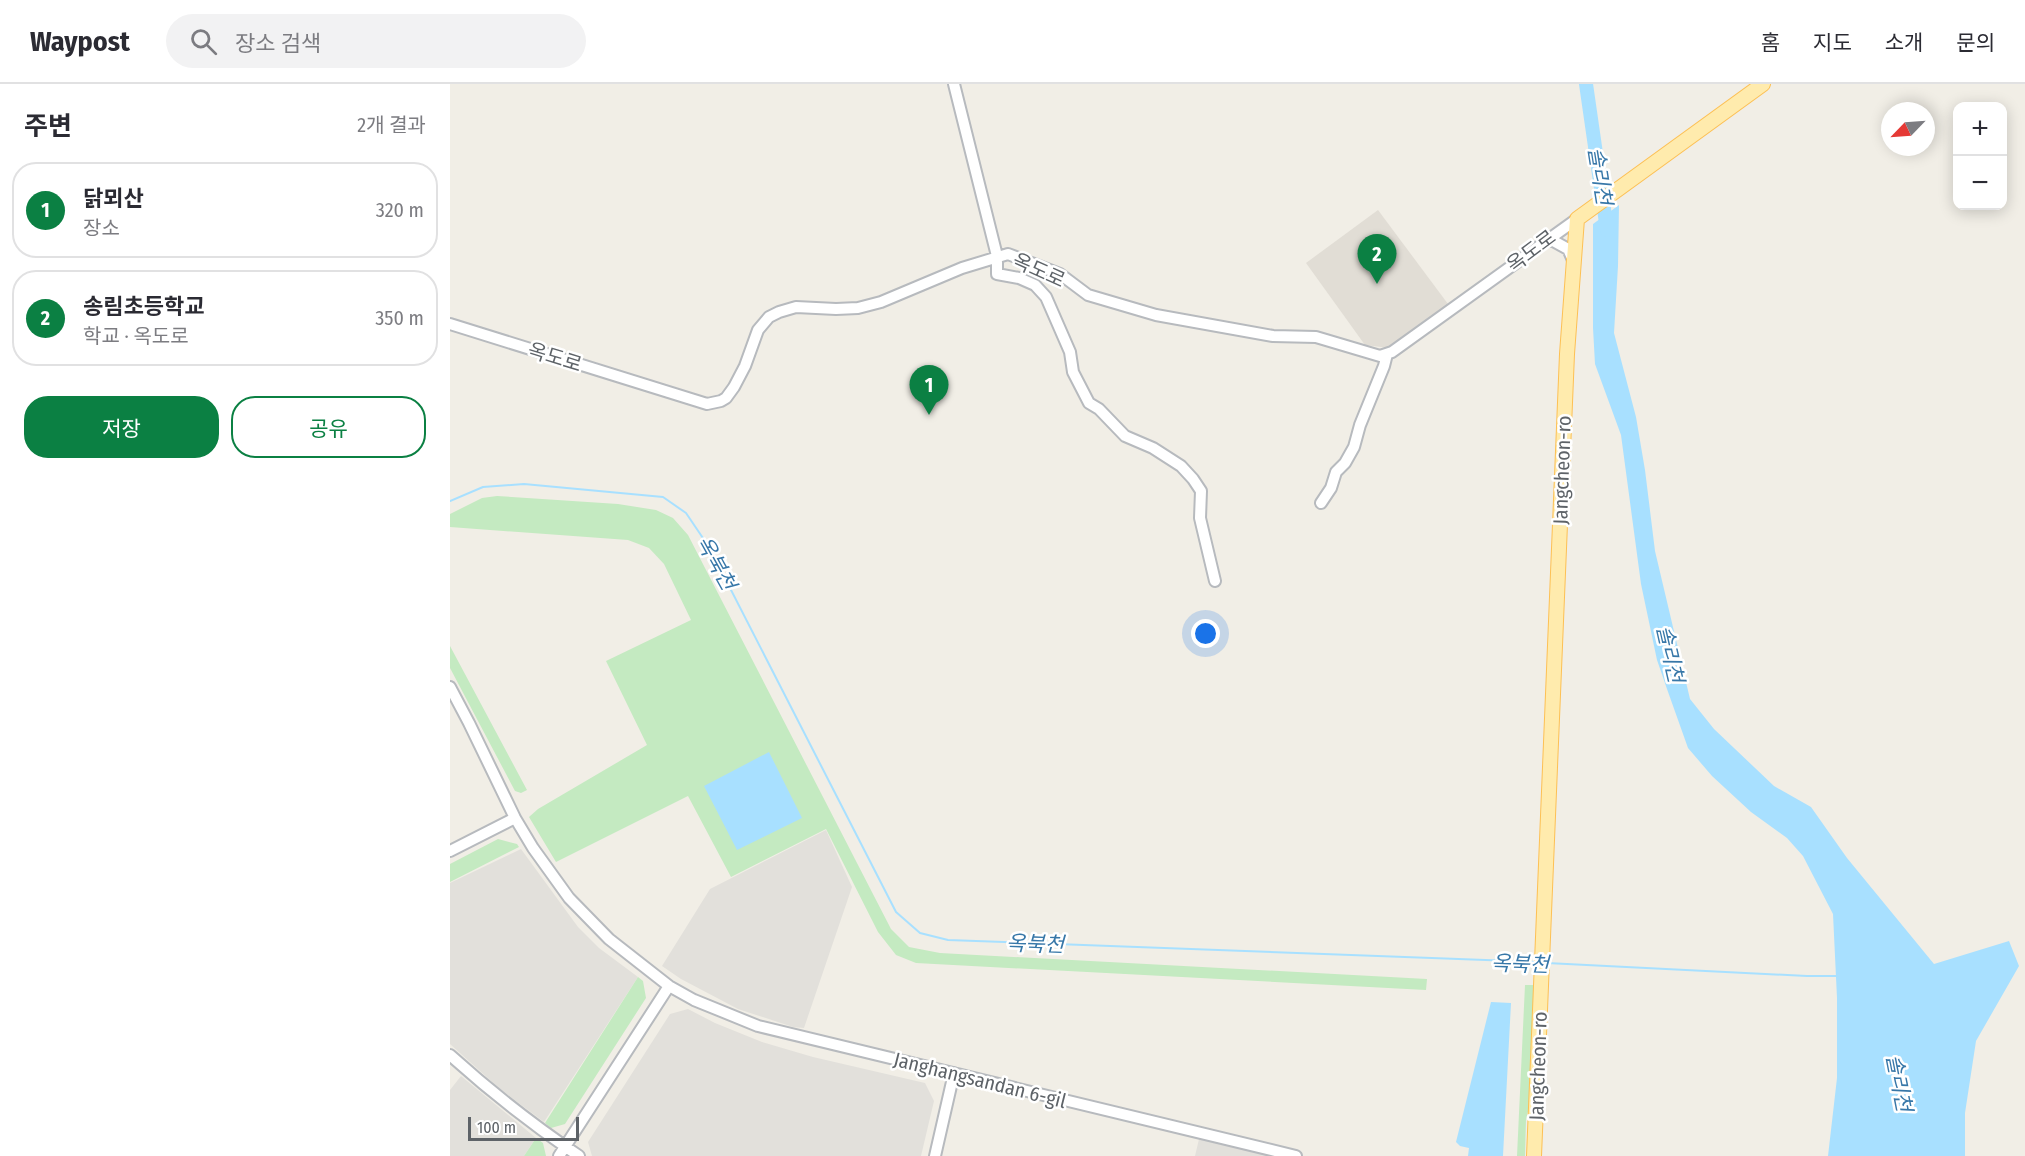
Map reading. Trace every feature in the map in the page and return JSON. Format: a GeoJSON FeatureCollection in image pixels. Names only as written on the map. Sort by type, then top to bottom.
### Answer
{"type":"FeatureCollection","features":[{"type":"Feature","properties":{"kind":"main road"},"geometry":{"type":"LineString","coordinates":[[1577,219],[1763,84]]}},
{"type":"Feature","properties":{"kind":"main road","name":"Jangcheon-ro"},"geometry":{"type":"LineString","coordinates":[[1534,1156],[1567,354],[1577,219]]}},
{"type":"Feature","properties":{"kind":"street"},"geometry":{"type":"LineString","coordinates":[[954,84],[997,256],[998,274],[1019,278],[1035,285],[1046,297],[1070,352],[1076,379],[1089,403],[1099,409],[1125,436],[1154,448],[1181,466],[1201,491],[1200,518],[1215,581]]}},
{"type":"Feature","properties":{"kind":"street","name":"옥도로"},"geometry":{"type":"LineString","coordinates":[[450,324],[707,404],[726,398],[745,366],[758,330],[769,317],[779,312],[796,307],[858,308],[881,302],[962,268],[1008,254],[1060,274],[1088,295],[1156,315],[1273,336],[1316,337],[1380,356],[1387,354],[1428,327],[1577,219]]}},
{"type":"Feature","properties":{"kind":"street"},"geometry":{"type":"LineString","coordinates":[[1548,238],[1568,249],[1573,260]]}},
{"type":"Feature","properties":{"kind":"street"},"geometry":{"type":"LineString","coordinates":[[1321,503],[1332,488],[1336,472],[1345,463],[1354,447],[1387,354]]}},
{"type":"Feature","properties":{"kind":"street","name":"Janghangsandan 6-gil"},"geometry":{"type":"LineString","coordinates":[[450,687],[515,818],[533,848],[570,898],[609,939],[669,986],[694,1000],[758,1026],[1296,1156]]}},
{"type":"Feature","properties":{"kind":"street"},"geometry":{"type":"LineString","coordinates":[[450,851],[515,818]]}},
{"type":"Feature","properties":{"kind":"street"},"geometry":{"type":"LineString","coordinates":[[562,1151],[669,986]]}},
{"type":"Feature","properties":{"kind":"street"},"geometry":{"type":"LineString","coordinates":[[450,1054],[562,1151],[579,1156]]}},
{"type":"Feature","properties":{"kind":"street"},"geometry":{"type":"LineString","coordinates":[[935,1156],[954,1073]]}},
{"type":"Feature","properties":{"kind":"shaded area"},"geometry":{"type":"Polygon","coordinates":[[[1378,210],[1448,304],[1389,348],[1365,345],[1306,263],[1378,210]]]}},
{"type":"Feature","properties":{"kind":"shaded area"},"geometry":{"type":"Polygon","coordinates":[[[826,830],[852,887],[804,1028],[793,1027],[738,1009],[681,979],[662,966],[710,889],[826,830]]]}},
{"type":"Feature","properties":{"kind":"shaded area"},"geometry":{"type":"Polygon","coordinates":[[[521,849],[578,927],[599,948],[638,977],[544,1122],[500,1089],[450,1044],[450,883],[521,849]]]}},
{"type":"Feature","properties":{"kind":"shaded area"},"geometry":{"type":"Polygon","coordinates":[[[688,1009],[762,1042],[813,1057],[925,1083],[934,1101],[921,1156],[592,1156],[588,1142],[670,1014],[688,1009]]]}},
{"type":"Feature","properties":{"kind":"shaded area"},"geometry":{"type":"Polygon","coordinates":[[[461,1076],[536,1138],[524,1156],[450,1156],[450,1090],[461,1076]]]}},
{"type":"Feature","properties":{"kind":"shaded area"},"geometry":{"type":"Polygon","coordinates":[[[1199,1139],[1270,1156],[1195,1156],[1199,1139]]]}},
{"type":"Feature","properties":{"kind":"green space"},"geometry":{"type":"Polygon","coordinates":[[[497,496],[618,504],[656,510],[673,518],[688,535],[891,929],[909,947],[940,953],[1427,979],[1426,990],[916,963],[896,955],[878,932],[826,829],[731,877],[688,796],[556,862],[529,817],[538,809],[647,745],[606,661],[691,620],[664,564],[649,548],[628,540],[450,527],[450,514],[482,498],[497,496]]]}},
{"type":"Feature","properties":{"kind":"green space"},"geometry":{"type":"Polygon","coordinates":[[[450,646],[527,790],[521,793],[515,791],[450,668],[450,646]]]}},
{"type":"Feature","properties":{"kind":"green space"},"geometry":{"type":"Polygon","coordinates":[[[498,839],[517,844],[519,847],[450,882],[450,864],[498,839]]]}},
{"type":"Feature","properties":{"kind":"green space"},"geometry":{"type":"Polygon","coordinates":[[[638,977],[643,981],[646,998],[565,1124],[551,1128],[545,1123],[638,977]]]}},
{"type":"Feature","properties":{"kind":"green space"},"geometry":{"type":"Polygon","coordinates":[[[1525,985],[1535,985],[1530,1103],[1526,1120],[1525,1156],[1517,1156],[1525,985]]]}},
{"type":"Feature","properties":{"kind":"green space"},"geometry":{"type":"Polygon","coordinates":[[[536,1138],[543,1143],[546,1156],[524,1156],[536,1138]]]}},
{"type":"Feature","properties":{"kind":"water"},"geometry":{"type":"Polygon","coordinates":[[[1619,205],[1614,333],[1636,417],[1655,551],[1690,699],[1714,729],[1774,786],[1811,807],[1847,858],[1934,964],[2009,941],[2019,966],[1976,1041],[1965,1113],[1965,1156],[1828,1156],[1837,1078],[1837,998],[1833,914],[1803,856],[1787,838],[1751,812],[1712,776],[1688,748],[1657,660],[1641,584],[1621,435],[1595,364],[1593,224],[1619,205]]]}},
{"type":"Feature","properties":{"kind":"water"},"geometry":{"type":"Polygon","coordinates":[[[769,752],[802,818],[737,850],[704,786],[769,752]]]}},
{"type":"Feature","properties":{"kind":"water"},"geometry":{"type":"Polygon","coordinates":[[[1491,1002],[1511,1003],[1503,1156],[1468,1156],[1469,1148],[1460,1146],[1456,1142],[1491,1002]]]}},
{"type":"Feature","properties":{"kind":"waterway","name":"솔리천"},"geometry":{"type":"LineString","coordinates":[[1586,84],[1607,230]]}},
{"type":"Feature","properties":{"kind":"waterway","name":"옥북천"},"geometry":{"type":"LineString","coordinates":[[450,501],[483,487],[524,484],[663,497],[686,513],[709,547],[896,912],[920,933],[948,940],[1538,962]]}},
{"type":"Feature","properties":{"kind":"waterway","name":"옥북천"},"geometry":{"type":"LineString","coordinates":[[1547,963],[1838,976]]}},
{"type":"Feature","properties":{"kind":"place","name":"송림초등학교"},"geometry":{"type":"Point","coordinates":[1377,284]}},
{"type":"Feature","properties":{"kind":"place","name":"닭뫼산"},"geometry":{"type":"Point","coordinates":[929,415]}}]}
